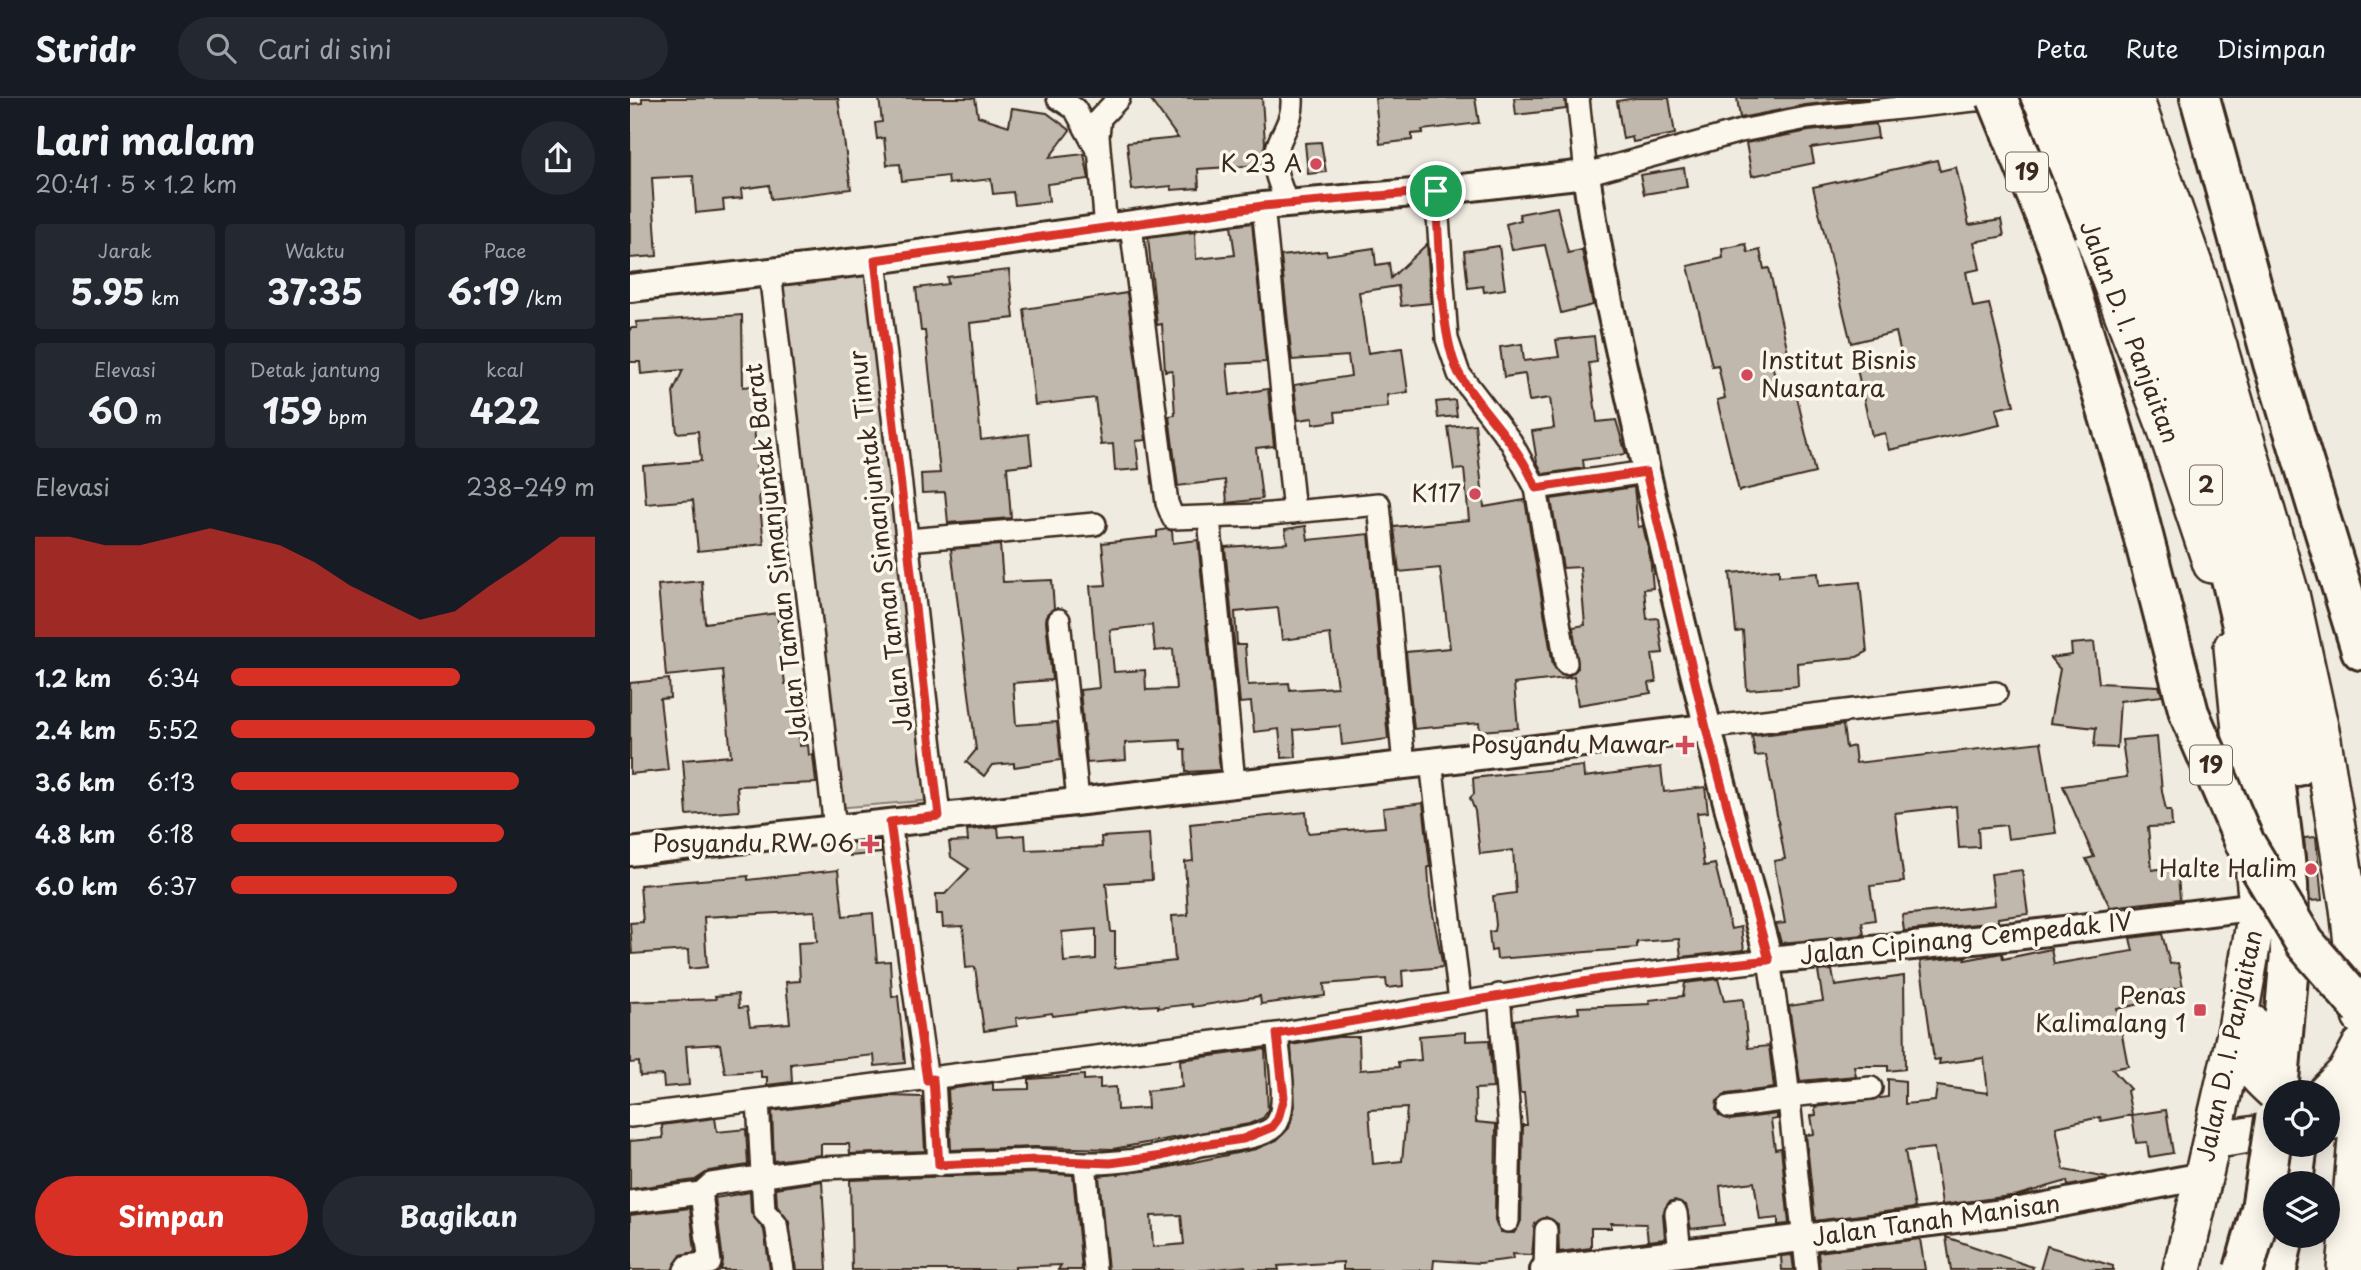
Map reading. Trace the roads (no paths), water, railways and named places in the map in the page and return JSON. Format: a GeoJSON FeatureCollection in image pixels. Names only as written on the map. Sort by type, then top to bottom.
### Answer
{"type":"FeatureCollection","features":[{"type":"Feature","properties":{"kind":"highway","name":"19"},"geometry":{"type":"LineString","coordinates":[[1997,98],[2057,245],[2131,489],[2189,713],[2245,844],[2305,943],[2361,1008]]}},
{"type":"Feature","properties":{"kind":"highway","name":"Jalan D. I. Panjaitan"},"geometry":{"type":"LineString","coordinates":[[2042,98],[2165,425],[2229,615],[2240,707],[2258,906],[2246,987],[2182,1270]]}},
{"type":"Feature","properties":{"kind":"highway","name":"2"},"geometry":{"type":"LineString","coordinates":[[2079,98],[2218,522],[2272,755],[2288,884],[2290,953],[2278,1080]]}},
{"type":"Feature","properties":{"kind":"highway","name":"2"},"geometry":{"type":"LineString","coordinates":[[2112,98],[2233,479],[2289,701],[2306,821],[2313,953],[2306,1080]]}},
{"type":"Feature","properties":{"kind":"highway"},"geometry":{"type":"LineString","coordinates":[[2134,98],[2198,278],[2290,594],[2322,740],[2348,908],[2361,1016]]}},
{"type":"Feature","properties":{"kind":"highway"},"geometry":{"type":"LineString","coordinates":[[2200,98],[2273,363],[2361,650]]}},
{"type":"Feature","properties":{"kind":"highway"},"geometry":{"type":"LineString","coordinates":[[2240,707],[2256,761],[2267,905],[2264,950],[2247,1054],[2250,1068],[2264,1080]]}},
{"type":"Feature","properties":{"kind":"highway"},"geometry":{"type":"LineString","coordinates":[[2339,1080],[2347,1072],[2361,1046]]}},
{"type":"Feature","properties":{"kind":"highway"},"geometry":{"type":"LineString","coordinates":[[2346,1270],[2352,1111]]}},
{"type":"Feature","properties":{"kind":"highway"},"geometry":{"type":"LineString","coordinates":[[2245,1270],[2261,1209],[2269,1157]]}},
{"type":"Feature","properties":{"kind":"highway"},"geometry":{"type":"LineString","coordinates":[[2277,1270],[2282,1248]]}},
{"type":"Feature","properties":{"kind":"main road"},"geometry":{"type":"LineString","coordinates":[[2211,1141],[2263,1133]]}},
{"type":"Feature","properties":{"kind":"street"},"geometry":{"type":"LineString","coordinates":[[1058,98],[1081,116],[1100,156],[1118,228],[1168,511],[1173,518],[1183,520],[1379,504],[1404,765]]}},
{"type":"Feature","properties":{"kind":"street"},"geometry":{"type":"LineString","coordinates":[[1100,156],[1100,118],[1119,98]]}},
{"type":"Feature","properties":{"kind":"street"},"geometry":{"type":"LineString","coordinates":[[1292,98],[1293,114],[1280,141],[1275,163],[1274,205],[1294,512]]}},
{"type":"Feature","properties":{"kind":"street"},"geometry":{"type":"LineString","coordinates":[[1578,98],[1594,235],[1646,472],[1706,728],[1769,960],[1789,1098],[1807,1270]]}},
{"type":"Feature","properties":{"kind":"street"},"geometry":{"type":"LineString","coordinates":[[630,288],[875,260],[1274,205],[1586,174],[1741,131],[1863,105],[2042,98]]}},
{"type":"Feature","properties":{"kind":"street"},"geometry":{"type":"LineString","coordinates":[[1436,191],[1447,339],[1459,374],[1511,442],[1536,488],[1566,663]]}},
{"type":"Feature","properties":{"kind":"street","name":"Jalan Taman Simanjuntak Timur"},"geometry":{"type":"LineString","coordinates":[[875,260],[939,816]]}},
{"type":"Feature","properties":{"kind":"street","name":"Jalan Taman Simanjuntak Barat"},"geometry":{"type":"LineString","coordinates":[[770,272],[835,828]]}},
{"type":"Feature","properties":{"kind":"street"},"geometry":{"type":"LineString","coordinates":[[1536,488],[1646,472]]}},
{"type":"Feature","properties":{"kind":"street"},"geometry":{"type":"LineString","coordinates":[[1209,518],[1234,783]]}},
{"type":"Feature","properties":{"kind":"street"},"geometry":{"type":"LineString","coordinates":[[908,540],[1095,524]]}},
{"type":"Feature","properties":{"kind":"street"},"geometry":{"type":"LineString","coordinates":[[1059,621],[1078,800]]}},
{"type":"Feature","properties":{"kind":"street"},"geometry":{"type":"LineString","coordinates":[[630,852],[1431,762],[1996,693]]}},
{"type":"Feature","properties":{"kind":"street"},"geometry":{"type":"LineString","coordinates":[[1431,762],[1460,1002]]}},
{"type":"Feature","properties":{"kind":"street"},"geometry":{"type":"LineString","coordinates":[[890,822],[930,1080],[939,1165]]}},
{"type":"Feature","properties":{"kind":"street","name":"Jalan Cipinang Cempedak IV"},"geometry":{"type":"LineString","coordinates":[[630,1116],[1277,1034],[1499,995],[1769,960],[2015,936],[2258,906]]}},
{"type":"Feature","properties":{"kind":"street"},"geometry":{"type":"LineString","coordinates":[[1499,995],[1510,1129],[1508,1221]]}},
{"type":"Feature","properties":{"kind":"street"},"geometry":{"type":"LineString","coordinates":[[630,1202],[701,1193],[711,1184],[820,1168],[1035,1160],[1110,1163],[1171,1155],[1202,1145],[1243,1139],[1276,1124],[1284,1097],[1277,1034]]}},
{"type":"Feature","properties":{"kind":"street"},"geometry":{"type":"LineString","coordinates":[[1729,1107],[1871,1088]]}},
{"type":"Feature","properties":{"kind":"street"},"geometry":{"type":"LineString","coordinates":[[758,1100],[764,1211],[776,1224],[783,1270]]}},
{"type":"Feature","properties":{"kind":"street"},"geometry":{"type":"LineString","coordinates":[[1085,1163],[1095,1270]]}},
{"type":"Feature","properties":{"kind":"street","name":"Jalan Tanah Manisan"},"geometry":{"type":"LineString","coordinates":[[1544,1270],[1804,1240],[2020,1211],[2203,1176]]}},
{"type":"Feature","properties":{"kind":"street"},"geometry":{"type":"LineString","coordinates":[[685,1270],[688,1266],[708,1264],[710,1261],[701,1193]]}},
{"type":"Feature","properties":{"kind":"street"},"geometry":{"type":"LineString","coordinates":[[1676,1213],[1680,1254]]}},
{"type":"Feature","properties":{"kind":"street"},"geometry":{"type":"LineString","coordinates":[[1544,1270],[1546,1230]]}},
{"type":"Feature","properties":{"kind":"place","name":"K 23 A"},"geometry":{"type":"Point","coordinates":[1316,164]}},
{"type":"Feature","properties":{"kind":"place","name":"Institut Bisnis Nusantara"},"geometry":{"type":"Point","coordinates":[1747,375]}},
{"type":"Feature","properties":{"kind":"place","name":"K117"},"geometry":{"type":"Point","coordinates":[1475,494]}},
{"type":"Feature","properties":{"kind":"place","name":"Posyandu Mawar"},"geometry":{"type":"Point","coordinates":[1685,745]}},
{"type":"Feature","properties":{"kind":"place","name":"Posyandu RW 06"},"geometry":{"type":"Point","coordinates":[870,844]}},
{"type":"Feature","properties":{"kind":"place","name":"Halte Halim"},"geometry":{"type":"Point","coordinates":[2311,869]}},
{"type":"Feature","properties":{"kind":"place","name":"Penas Kalimalang 1"},"geometry":{"type":"Point","coordinates":[2200,1010]}}]}
